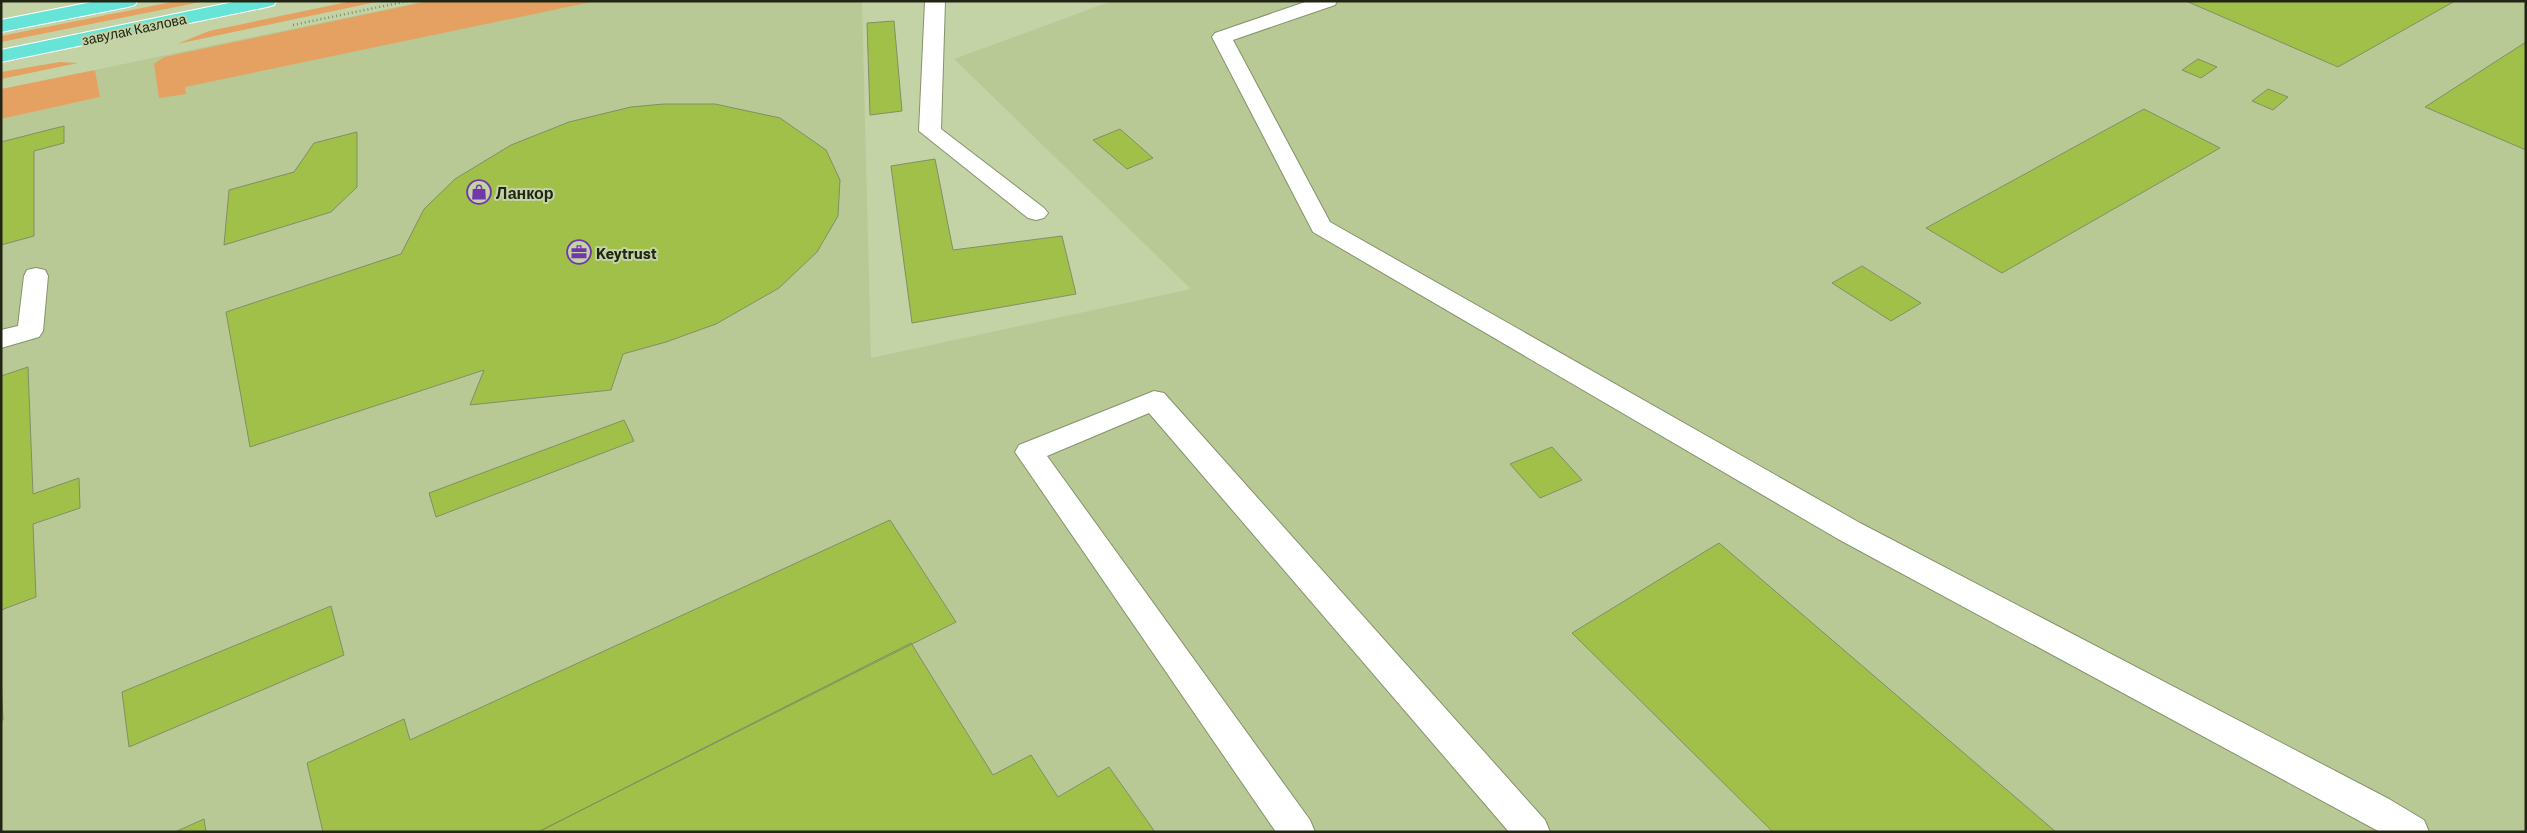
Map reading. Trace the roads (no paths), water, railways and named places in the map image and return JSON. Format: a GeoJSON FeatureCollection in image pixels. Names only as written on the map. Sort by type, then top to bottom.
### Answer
{"type":"FeatureCollection","features":[{"type":"Feature","properties":{"kind":"main road","name":"завулак Казлова"},"geometry":{"type":"LineString","coordinates":[[1,26],[128,1]]}},
{"type":"Feature","properties":{"kind":"main road","name":"завулак Казлова"},"geometry":{"type":"LineString","coordinates":[[1,56],[267,1]]}},
{"type":"Feature","properties":{"kind":"lane"},"geometry":{"type":"LineString","coordinates":[[935,1],[930,131],[1036,213]]}},
{"type":"Feature","properties":{"kind":"lane"},"geometry":{"type":"LineString","coordinates":[[1328,1],[1222,37],[1321,227],[1849,531],[2378,810],[2411,832]]}},
{"type":"Feature","properties":{"kind":"lane"},"geometry":{"type":"LineString","coordinates":[[1,339],[30,331],[36,276]]}},
{"type":"Feature","properties":{"kind":"lane"},"geometry":{"type":"LineString","coordinates":[[1297,832],[1029,452],[1154,400],[1532,832]]}},
{"type":"Feature","properties":{"kind":"place","name":"Ланкор"},"geometry":{"type":"Point","coordinates":[479,192]}},
{"type":"Feature","properties":{"kind":"place","name":"Keytrust"},"geometry":{"type":"Point","coordinates":[579,252]}}]}
